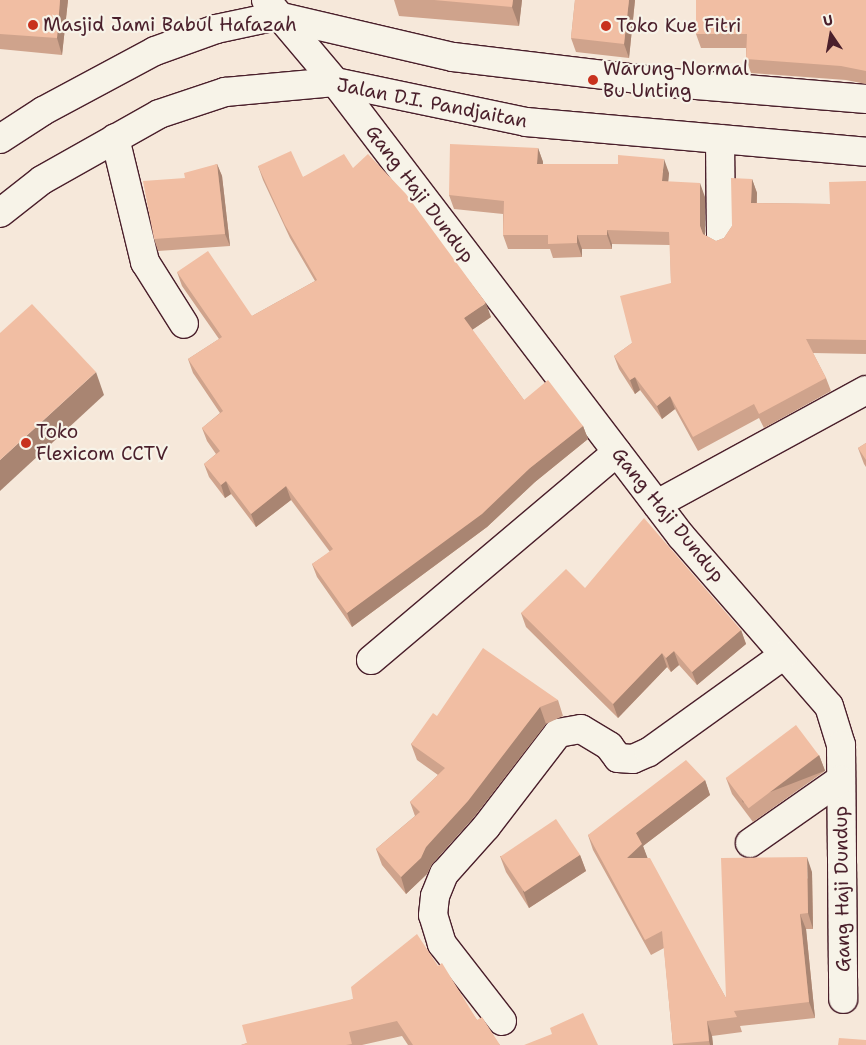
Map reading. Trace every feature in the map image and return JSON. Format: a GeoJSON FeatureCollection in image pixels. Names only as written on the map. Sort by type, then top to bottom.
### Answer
{"type":"FeatureCollection","features":[{"type":"Feature","properties":{"kind":"main road","name":"Gang Haji Dundup"},"geometry":{"type":"LineString","coordinates":[[272,8],[335,82],[657,504],[829,706],[841,744],[843,999]]}},
{"type":"Feature","properties":{"kind":"main road"},"geometry":{"type":"LineString","coordinates":[[0,139],[43,111],[155,51],[272,8],[453,58],[672,83],[866,99]]}},
{"type":"Feature","properties":{"kind":"main road","name":"Jalan D.I. Pandjaitan"},"geometry":{"type":"LineString","coordinates":[[0,213],[42,180],[159,114],[226,92],[335,82],[526,122],[866,152]]}},
{"type":"Feature","properties":{"kind":"main road"},"geometry":{"type":"LineString","coordinates":[[116,138],[146,262],[184,324]]}},
{"type":"Feature","properties":{"kind":"main road"},"geometry":{"type":"LineString","coordinates":[[720,139],[722,239]]}},
{"type":"Feature","properties":{"kind":"main road"},"geometry":{"type":"LineString","coordinates":[[657,504],[866,390]]}},
{"type":"Feature","properties":{"kind":"main road"},"geometry":{"type":"LineString","coordinates":[[371,660],[617,452]]}},
{"type":"Feature","properties":{"kind":"main road"},"geometry":{"type":"LineString","coordinates":[[502,1021],[442,944],[433,915],[435,896],[444,874],[504,805],[558,733],[581,729],[609,746],[618,758],[633,759],[649,752],[784,655]]}},
{"type":"Feature","properties":{"kind":"main road"},"geometry":{"type":"LineString","coordinates":[[750,842],[840,780]]}},
{"type":"Feature","properties":{"kind":"building","name":"Masjid Jami Babul Hafazah"},"geometry":{"type":"Polygon","coordinates":[[[0,0],[60,0],[57,38],[0,34],[0,0]]]}},
{"type":"Feature","properties":{"kind":"building"},"geometry":{"type":"Polygon","coordinates":[[[434,0],[513,0],[512,7],[434,0]]]}},
{"type":"Feature","properties":{"kind":"building","name":"Toko Kue Fitri"},"geometry":{"type":"Polygon","coordinates":[[[575,0],[629,0],[624,44],[571,38],[575,0]]]}},
{"type":"Feature","properties":{"kind":"building"},"geometry":{"type":"Polygon","coordinates":[[[696,0],[866,0],[866,71],[841,66],[746,59],[747,34],[696,34],[696,0]]]}},
{"type":"Feature","properties":{"kind":"building"},"geometry":{"type":"Polygon","coordinates":[[[450,144],[538,148],[537,164],[618,164],[618,155],[664,159],[662,181],[700,183],[700,226],[703,234],[716,241],[724,238],[732,226],[731,178],[752,179],[751,203],[830,204],[829,182],[866,181],[866,340],[806,339],[826,378],[759,414],[754,404],[693,437],[670,396],[657,406],[635,377],[630,380],[614,356],[632,343],[620,296],[671,283],[669,232],[607,230],[607,235],[577,235],[577,243],[548,244],[548,235],[503,235],[504,201],[449,195],[450,144]]]}},
{"type":"Feature","properties":{"kind":"building"},"geometry":{"type":"Polygon","coordinates":[[[291,151],[303,177],[344,154],[353,168],[368,154],[406,194],[486,303],[464,318],[524,400],[548,380],[583,426],[530,468],[482,514],[347,613],[312,564],[333,549],[286,486],[251,514],[226,481],[221,485],[204,464],[220,451],[202,428],[223,411],[188,359],[222,337],[177,272],[208,251],[252,316],[317,280],[285,225],[258,166],[291,151]]]}},
{"type":"Feature","properties":{"kind":"building"},"geometry":{"type":"Polygon","coordinates":[[[217,164],[225,234],[154,239],[143,181],[185,178],[184,173],[217,164]]]}},
{"type":"Feature","properties":{"kind":"building","name":"Toko Flexicom CCTV"},"geometry":{"type":"Polygon","coordinates":[[[32,304],[96,372],[0,460],[0,333],[32,304]]]}},
{"type":"Feature","properties":{"kind":"building"},"geometry":{"type":"Polygon","coordinates":[[[866,443],[866,460],[858,448],[866,443]]]}},
{"type":"Feature","properties":{"kind":"building"},"geometry":{"type":"Polygon","coordinates":[[[644,518],[741,630],[692,672],[674,651],[666,658],[662,653],[613,704],[521,613],[566,569],[585,588],[644,518]]]}},
{"type":"Feature","properties":{"kind":"building"},"geometry":{"type":"Polygon","coordinates":[[[483,648],[558,700],[540,707],[468,801],[426,847],[421,858],[401,877],[376,849],[420,812],[410,802],[445,768],[411,744],[433,713],[437,716],[483,648]]]}},
{"type":"Feature","properties":{"kind":"building"},"geometry":{"type":"Polygon","coordinates":[[[796,725],[819,755],[749,808],[726,778],[796,725]]]}},
{"type":"Feature","properties":{"kind":"building"},"geometry":{"type":"Polygon","coordinates":[[[686,760],[705,780],[636,833],[642,844],[627,858],[650,858],[726,998],[721,858],[807,857],[808,913],[800,914],[809,1002],[734,1011],[737,1017],[707,1021],[709,1041],[673,1044],[662,931],[645,940],[588,835],[686,760]]]}},
{"type":"Feature","properties":{"kind":"building"},"geometry":{"type":"Polygon","coordinates":[[[556,819],[580,855],[524,892],[500,856],[556,819]]]}},
{"type":"Feature","properties":{"kind":"building"},"geometry":{"type":"Polygon","coordinates":[[[417,934],[438,966],[442,963],[477,1020],[482,1017],[500,1045],[413,1045],[397,1021],[349,1032],[352,1044],[346,1045],[241,1045],[247,1043],[242,1025],[353,999],[351,987],[417,934]]]}},
{"type":"Feature","properties":{"kind":"building"},"geometry":{"type":"Polygon","coordinates":[[[583,1013],[598,1045],[524,1045],[552,1034],[550,1028],[583,1013]]]}},
{"type":"Feature","properties":{"kind":"building"},"geometry":{"type":"Polygon","coordinates":[[[839,1038],[866,1040],[866,1045],[838,1045],[839,1038]]]}},
{"type":"Feature","properties":{"kind":"place","name":"Masjid Jami Babul Hafazah"},"geometry":{"type":"Point","coordinates":[33,25]}},
{"type":"Feature","properties":{"kind":"place","name":"Toko Kue Fitri"},"geometry":{"type":"Point","coordinates":[606,26]}},
{"type":"Feature","properties":{"kind":"place","name":"Warung Normal Bu Unting"},"geometry":{"type":"Point","coordinates":[593,80]}},
{"type":"Feature","properties":{"kind":"place","name":"Toko Flexicom CCTV"},"geometry":{"type":"Point","coordinates":[26,443]}}]}
